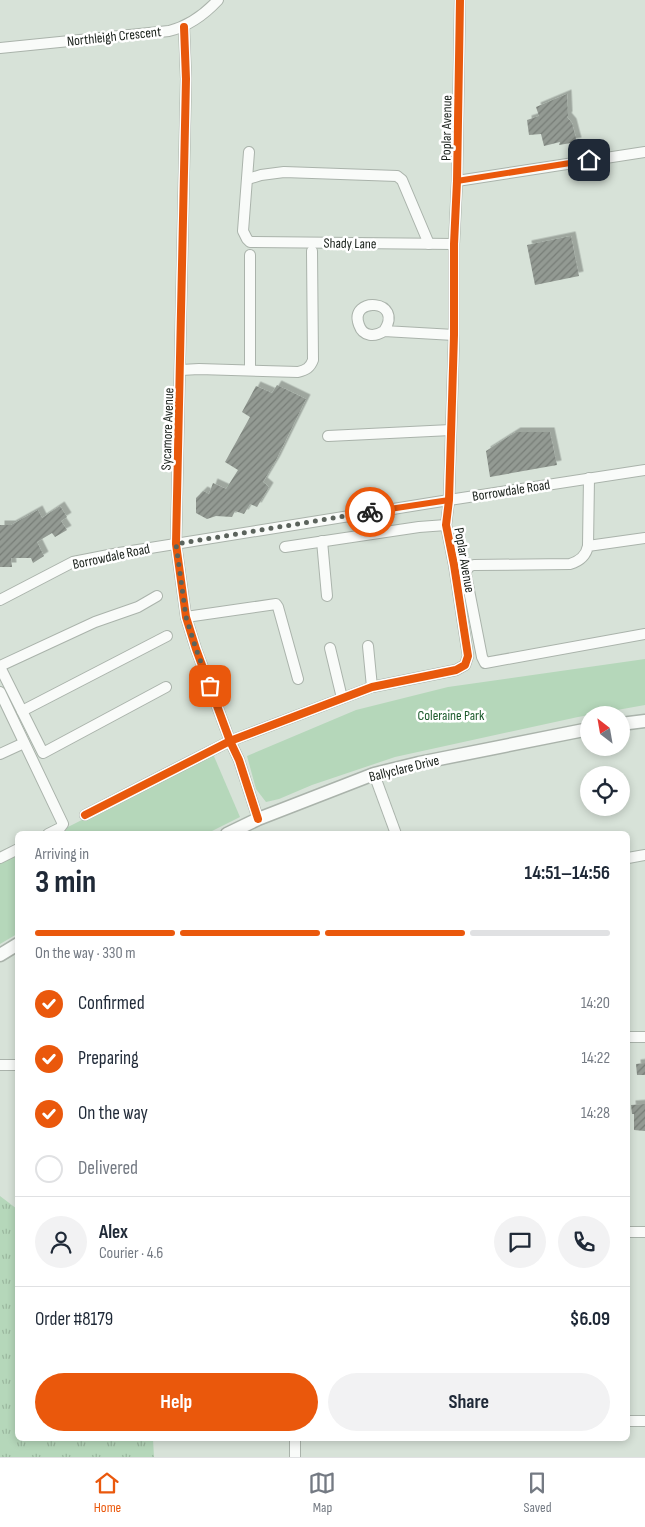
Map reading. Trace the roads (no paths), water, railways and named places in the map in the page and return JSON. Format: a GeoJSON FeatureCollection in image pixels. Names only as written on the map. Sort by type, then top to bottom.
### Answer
{"type":"FeatureCollection","features":[{"type":"Feature","properties":{"kind":"street","name":"Northleigh Crescent"},"geometry":{"type":"LineString","coordinates":[[0,48],[168,31],[184,27],[198,18],[218,0]]}},
{"type":"Feature","properties":{"kind":"street","name":"Poplar Avenue"},"geometry":{"type":"LineString","coordinates":[[85,814],[230,741],[372,687],[456,670],[465,665],[468,656],[446,525],[449,500],[454,335],[454,244],[460,0]]}},
{"type":"Feature","properties":{"kind":"street","name":"Sycamore Avenue"},"geometry":{"type":"LineString","coordinates":[[184,27],[186,79],[176,544],[186,617],[230,741],[239,760],[258,819]]}},
{"type":"Feature","properties":{"kind":"street"},"geometry":{"type":"LineString","coordinates":[[249,152],[248,178],[284,172],[397,176],[402,180],[429,244]]}},
{"type":"Feature","properties":{"kind":"street"},"geometry":{"type":"LineString","coordinates":[[457,181],[645,152]]}},
{"type":"Feature","properties":{"kind":"street","name":"Shady Lane"},"geometry":{"type":"LineString","coordinates":[[248,178],[244,231],[250,242],[454,244]]}},
{"type":"Feature","properties":{"kind":"street"},"geometry":{"type":"LineString","coordinates":[[181,370],[298,372],[308,369],[311,366],[312,360],[312,251]]}},
{"type":"Feature","properties":{"kind":"street"},"geometry":{"type":"LineString","coordinates":[[250,255],[250,370]]}},
{"type":"Feature","properties":{"kind":"street"},"geometry":{"type":"LineString","coordinates":[[384,331],[454,335]]}},
{"type":"Feature","properties":{"kind":"street"},"geometry":{"type":"LineString","coordinates":[[328,436],[451,430]]}},
{"type":"Feature","properties":{"kind":"street","name":"Borrowdale Road"},"geometry":{"type":"LineString","coordinates":[[0,600],[74,562],[119,553],[645,470]]}},
{"type":"Feature","properties":{"kind":"street"},"geometry":{"type":"LineString","coordinates":[[589,478],[588,546],[587,551],[577,562],[570,564],[533,563],[470,566],[466,571],[484,661],[487,663],[645,634]]}},
{"type":"Feature","properties":{"kind":"street"},"geometry":{"type":"LineString","coordinates":[[285,547],[419,527],[446,525]]}},
{"type":"Feature","properties":{"kind":"street"},"geometry":{"type":"LineString","coordinates":[[588,546],[645,538]]}},
{"type":"Feature","properties":{"kind":"street"},"geometry":{"type":"LineString","coordinates":[[322,541],[327,596]]}},
{"type":"Feature","properties":{"kind":"street"},"geometry":{"type":"LineString","coordinates":[[157,596],[138,607],[95,622],[0,667],[44,753],[166,687]]}},
{"type":"Feature","properties":{"kind":"street"},"geometry":{"type":"LineString","coordinates":[[186,617],[276,604],[298,679]]}},
{"type":"Feature","properties":{"kind":"street"},"geometry":{"type":"LineString","coordinates":[[22,711],[167,636]]}},
{"type":"Feature","properties":{"kind":"street"},"geometry":{"type":"LineString","coordinates":[[368,646],[372,687]]}},
{"type":"Feature","properties":{"kind":"street"},"geometry":{"type":"LineString","coordinates":[[330,648],[342,698]]}},
{"type":"Feature","properties":{"kind":"street"},"geometry":{"type":"LineString","coordinates":[[0,692],[3,706],[24,743],[63,824],[54,831]]}},
{"type":"Feature","properties":{"kind":"street"},"geometry":{"type":"LineString","coordinates":[[630,723],[645,721]]}},
{"type":"Feature","properties":{"kind":"street","name":"Ballyclare Drive"},"geometry":{"type":"LineString","coordinates":[[233,831],[258,819],[374,774],[419,762],[580,731]]}},
{"type":"Feature","properties":{"kind":"street"},"geometry":{"type":"LineString","coordinates":[[0,754],[24,743]]}},
{"type":"Feature","properties":{"kind":"street"},"geometry":{"type":"LineString","coordinates":[[374,774],[395,831]]}},
{"type":"Feature","properties":{"kind":"street"},"geometry":{"type":"LineString","coordinates":[[0,858],[15,850]]}},
{"type":"Feature","properties":{"kind":"street"},"geometry":{"type":"LineString","coordinates":[[630,858],[645,855]]}},
{"type":"Feature","properties":{"kind":"street"},"geometry":{"type":"LineString","coordinates":[[0,955],[15,946]]}},
{"type":"Feature","properties":{"kind":"street"},"geometry":{"type":"LineString","coordinates":[[630,1037],[645,1037]]}},
{"type":"Feature","properties":{"kind":"street"},"geometry":{"type":"LineString","coordinates":[[0,1065],[15,1065]]}},
{"type":"Feature","properties":{"kind":"street"},"geometry":{"type":"LineString","coordinates":[[630,1232],[645,1232]]}},
{"type":"Feature","properties":{"kind":"street"},"geometry":{"type":"LineString","coordinates":[[630,1421],[645,1421]]}},
{"type":"Feature","properties":{"kind":"street"},"geometry":{"type":"LineString","coordinates":[[295,1441],[295,1457]]}},
{"type":"Feature","properties":{"kind":"park label","name":"Coleraine Park"},"geometry":{"type":"Point","coordinates":[451,715]}}]}
